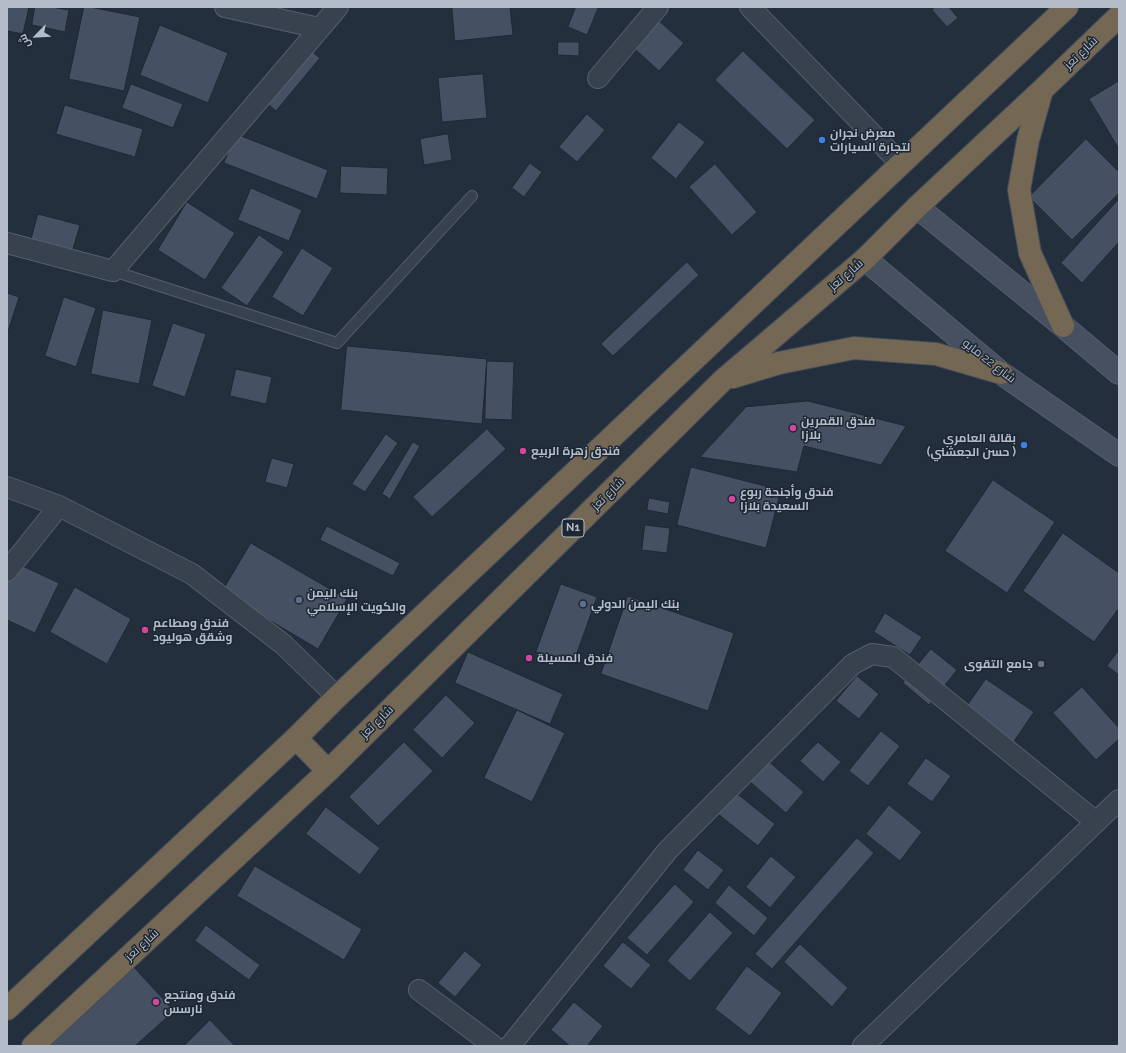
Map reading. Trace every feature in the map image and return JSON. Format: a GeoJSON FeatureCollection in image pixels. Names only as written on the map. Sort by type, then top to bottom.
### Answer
{"type":"FeatureCollection","features":[{"type":"Feature","properties":{"kind":"highway"},"geometry":{"type":"LineString","coordinates":[[7,1009],[296,738],[336,697],[1067,7]]}},
{"type":"Feature","properties":{"kind":"highway","name":"شارع تعز"},"geometry":{"type":"LineString","coordinates":[[33,1046],[328,771],[722,381],[865,259],[917,207],[1119,16]]}},
{"type":"Feature","properties":{"kind":"highway"},"geometry":{"type":"LineString","coordinates":[[1042,90],[1028,140],[1019,190],[1030,253],[1063,326]]}},
{"type":"Feature","properties":{"kind":"highway"},"geometry":{"type":"LineString","coordinates":[[722,381],[779,362],[854,348],[936,354],[1001,373]]}},
{"type":"Feature","properties":{"kind":"highway"},"geometry":{"type":"LineString","coordinates":[[296,738],[328,771]]}},
{"type":"Feature","properties":{"kind":"main road"},"geometry":{"type":"LineString","coordinates":[[917,207],[1119,373]]}},
{"type":"Feature","properties":{"kind":"main road","name":"شارع 22 مايو"},"geometry":{"type":"LineString","coordinates":[[865,259],[1001,373],[1119,455]]}},
{"type":"Feature","properties":{"kind":"street"},"geometry":{"type":"LineString","coordinates":[[225,7],[319,28]]}},
{"type":"Feature","properties":{"kind":"street"},"geometry":{"type":"LineString","coordinates":[[7,243],[112,271],[338,7]]}},
{"type":"Feature","properties":{"kind":"street"},"geometry":{"type":"LineString","coordinates":[[598,78],[658,7]]}},
{"type":"Feature","properties":{"kind":"street"},"geometry":{"type":"LineString","coordinates":[[750,7],[901,164]]}},
{"type":"Feature","properties":{"kind":"street"},"geometry":{"type":"LineString","coordinates":[[7,487],[59,506],[192,574],[284,645],[336,697]]}},
{"type":"Feature","properties":{"kind":"street"},"geometry":{"type":"LineString","coordinates":[[7,571],[59,506]]}},
{"type":"Feature","properties":{"kind":"street"},"geometry":{"type":"LineString","coordinates":[[510,1046],[668,850],[853,664],[872,654],[893,657],[1096,822]]}},
{"type":"Feature","properties":{"kind":"street"},"geometry":{"type":"LineString","coordinates":[[863,1046],[1119,800]]}},
{"type":"Feature","properties":{"kind":"street"},"geometry":{"type":"LineString","coordinates":[[419,990],[494,1046]]}},
{"type":"Feature","properties":{"kind":"lane"},"geometry":{"type":"LineString","coordinates":[[112,271],[337,343],[472,196]]}},
{"type":"Feature","properties":{"kind":"building"},"geometry":{"type":"Polygon","coordinates":[[[7,7],[29,7],[23,34],[7,31],[7,7]]]}},
{"type":"Feature","properties":{"kind":"building"},"geometry":{"type":"Polygon","coordinates":[[[35,7],[51,7],[69,10],[65,32],[32,25],[35,7]]]}},
{"type":"Feature","properties":{"kind":"building"},"geometry":{"type":"Polygon","coordinates":[[[84,7],[140,17],[124,91],[69,79],[84,7]]]}},
{"type":"Feature","properties":{"kind":"building"},"geometry":{"type":"Polygon","coordinates":[[[452,7],[510,7],[513,35],[455,41],[452,7]]]}},
{"type":"Feature","properties":{"kind":"building"},"geometry":{"type":"Polygon","coordinates":[[[576,7],[598,8],[587,35],[568,27],[576,7]]]}},
{"type":"Feature","properties":{"kind":"building"},"geometry":{"type":"Polygon","coordinates":[[[935,7],[949,7],[958,18],[947,27],[932,10],[935,7]]]}},
{"type":"Feature","properties":{"kind":"building"},"geometry":{"type":"Polygon","coordinates":[[[650,13],[684,43],[659,71],[626,41],[650,13]]]}},
{"type":"Feature","properties":{"kind":"building"},"geometry":{"type":"Polygon","coordinates":[[[160,25],[228,53],[208,103],[140,75],[160,25]]]}},
{"type":"Feature","properties":{"kind":"building"},"geometry":{"type":"Polygon","coordinates":[[[558,42],[579,42],[579,56],[558,55],[558,42]]]}},
{"type":"Feature","properties":{"kind":"building"},"geometry":{"type":"Polygon","coordinates":[[[309,49],[320,58],[276,111],[265,101],[309,49]]]}},
{"type":"Feature","properties":{"kind":"building"},"geometry":{"type":"Polygon","coordinates":[[[743,51],[815,120],[787,149],[715,80],[743,51]]]}},
{"type":"Feature","properties":{"kind":"building"},"geometry":{"type":"Polygon","coordinates":[[[483,74],[487,118],[442,122],[438,78],[483,74]]]}},
{"type":"Feature","properties":{"kind":"building"},"geometry":{"type":"Polygon","coordinates":[[[1119,81],[1119,149],[1089,99],[1119,81]]]}},
{"type":"Feature","properties":{"kind":"building"},"geometry":{"type":"Polygon","coordinates":[[[131,84],[183,104],[173,128],[122,108],[131,84]]]}},
{"type":"Feature","properties":{"kind":"building"},"geometry":{"type":"Polygon","coordinates":[[[65,105],[143,129],[135,157],[56,134],[65,105]]]}},
{"type":"Feature","properties":{"kind":"building"},"geometry":{"type":"Polygon","coordinates":[[[587,114],[605,130],[577,162],[559,147],[587,114]]]}},
{"type":"Feature","properties":{"kind":"building"},"geometry":{"type":"Polygon","coordinates":[[[679,122],[705,142],[676,179],[651,158],[679,122]]]}},
{"type":"Feature","properties":{"kind":"building"},"geometry":{"type":"Polygon","coordinates":[[[236,134],[328,170],[317,199],[224,163],[236,134]]]}},
{"type":"Feature","properties":{"kind":"building"},"geometry":{"type":"Polygon","coordinates":[[[448,134],[452,160],[424,165],[420,139],[448,134]]]}},
{"type":"Feature","properties":{"kind":"building"},"geometry":{"type":"Polygon","coordinates":[[[1086,139],[1119,172],[1119,193],[1072,240],[1029,197],[1086,139]]]}},
{"type":"Feature","properties":{"kind":"building"},"geometry":{"type":"Polygon","coordinates":[[[530,163],[542,172],[524,197],[512,188],[530,163]]]}},
{"type":"Feature","properties":{"kind":"building"},"geometry":{"type":"Polygon","coordinates":[[[715,164],[757,212],[732,235],[689,187],[715,164]]]}},
{"type":"Feature","properties":{"kind":"building"},"geometry":{"type":"Polygon","coordinates":[[[341,166],[388,168],[387,195],[340,193],[341,166]]]}},
{"type":"Feature","properties":{"kind":"building"},"geometry":{"type":"Polygon","coordinates":[[[251,188],[302,210],[289,241],[238,220],[251,188]]]}},
{"type":"Feature","properties":{"kind":"building"},"geometry":{"type":"Polygon","coordinates":[[[1119,199],[1119,242],[1082,283],[1061,263],[1119,199]]]}},
{"type":"Feature","properties":{"kind":"building"},"geometry":{"type":"Polygon","coordinates":[[[187,202],[235,233],[205,280],[158,250],[187,202]]]}},
{"type":"Feature","properties":{"kind":"building"},"geometry":{"type":"Polygon","coordinates":[[[38,214],[80,225],[71,256],[30,244],[38,214]]]}},
{"type":"Feature","properties":{"kind":"building"},"geometry":{"type":"Polygon","coordinates":[[[259,235],[284,252],[247,306],[221,288],[259,235]]]}},
{"type":"Feature","properties":{"kind":"building"},"geometry":{"type":"Polygon","coordinates":[[[302,248],[333,268],[303,316],[272,297],[302,248]]]}},
{"type":"Feature","properties":{"kind":"building"},"geometry":{"type":"Polygon","coordinates":[[[687,262],[699,275],[613,356],[601,344],[687,262]]]}},
{"type":"Feature","properties":{"kind":"building"},"geometry":{"type":"Polygon","coordinates":[[[7,293],[19,297],[7,335],[7,293]]]}},
{"type":"Feature","properties":{"kind":"building"},"geometry":{"type":"Polygon","coordinates":[[[64,297],[96,308],[76,367],[45,356],[64,297]]]}},
{"type":"Feature","properties":{"kind":"building"},"geometry":{"type":"Polygon","coordinates":[[[103,310],[152,320],[139,384],[91,374],[103,310]]]}},
{"type":"Feature","properties":{"kind":"building"},"geometry":{"type":"Polygon","coordinates":[[[173,323],[206,334],[185,397],[152,386],[173,323]]]}},
{"type":"Feature","properties":{"kind":"building"},"geometry":{"type":"Polygon","coordinates":[[[347,346],[487,359],[482,424],[341,410],[347,346]]]}},
{"type":"Feature","properties":{"kind":"building"},"geometry":{"type":"Polygon","coordinates":[[[487,361],[514,362],[512,420],[485,419],[487,361]]]}},
{"type":"Feature","properties":{"kind":"building"},"geometry":{"type":"Polygon","coordinates":[[[236,369],[272,377],[266,404],[230,396],[236,369]]]}},
{"type":"Feature","properties":{"kind":"building"},"geometry":{"type":"Polygon","coordinates":[[[808,401],[906,426],[881,465],[804,446],[797,472],[700,457],[746,407],[808,401]]]}},
{"type":"Feature","properties":{"kind":"building"},"geometry":{"type":"Polygon","coordinates":[[[487,429],[506,449],[432,517],[413,497],[487,429]]]}},
{"type":"Feature","properties":{"kind":"building"},"geometry":{"type":"Polygon","coordinates":[[[386,434],[398,443],[365,492],[352,484],[386,434]]]}},
{"type":"Feature","properties":{"kind":"building"},"geometry":{"type":"Polygon","coordinates":[[[413,442],[420,446],[390,499],[382,494],[413,442]]]}},
{"type":"Feature","properties":{"kind":"building"},"geometry":{"type":"Polygon","coordinates":[[[272,458],[294,464],[287,488],[265,482],[272,458]]]}},
{"type":"Feature","properties":{"kind":"building"},"geometry":{"type":"Polygon","coordinates":[[[691,467],[781,490],[766,548],[677,525],[691,467]]]}},
{"type":"Feature","properties":{"kind":"building"},"geometry":{"type":"Polygon","coordinates":[[[993,480],[1055,522],[1007,593],[945,551],[993,480]]]}},
{"type":"Feature","properties":{"kind":"building"},"geometry":{"type":"Polygon","coordinates":[[[649,498],[670,502],[668,514],[647,510],[649,498]]]}},
{"type":"Feature","properties":{"kind":"building"},"geometry":{"type":"Polygon","coordinates":[[[645,525],[670,528],[667,553],[642,550],[645,525]]]}},
{"type":"Feature","properties":{"kind":"building"},"geometry":{"type":"Polygon","coordinates":[[[327,526],[400,563],[393,576],[320,540],[327,526]]]}},
{"type":"Feature","properties":{"kind":"building"},"geometry":{"type":"Polygon","coordinates":[[[1063,533],[1119,573],[1119,608],[1094,642],[1023,591],[1063,533]]]}},
{"type":"Feature","properties":{"kind":"building"},"geometry":{"type":"Polygon","coordinates":[[[251,543],[347,599],[318,649],[222,592],[251,543]]]}},
{"type":"Feature","properties":{"kind":"building"},"geometry":{"type":"Polygon","coordinates":[[[16,563],[59,583],[35,633],[7,620],[7,582],[16,563]]]}},
{"type":"Feature","properties":{"kind":"building"},"geometry":{"type":"Polygon","coordinates":[[[561,584],[597,597],[573,664],[536,652],[561,584]]]}},
{"type":"Feature","properties":{"kind":"building"},"geometry":{"type":"Polygon","coordinates":[[[75,587],[131,619],[107,664],[50,632],[75,587]]]}},
{"type":"Feature","properties":{"kind":"building"},"geometry":{"type":"Polygon","coordinates":[[[628,596],[734,633],[708,711],[601,674],[628,596]]]}},
{"type":"Feature","properties":{"kind":"building"},"geometry":{"type":"Polygon","coordinates":[[[885,613],[922,637],[910,655],[874,632],[885,613]]]}},
{"type":"Feature","properties":{"kind":"building"},"geometry":{"type":"Polygon","coordinates":[[[931,649],[957,670],[929,705],[903,683],[931,649]]]}},
{"type":"Feature","properties":{"kind":"building"},"geometry":{"type":"Polygon","coordinates":[[[1119,650],[1119,675],[1107,666],[1119,650]]]}},
{"type":"Feature","properties":{"kind":"building"},"geometry":{"type":"Polygon","coordinates":[[[468,652],[563,694],[550,724],[455,683],[468,652]]]}},
{"type":"Feature","properties":{"kind":"building"},"geometry":{"type":"Polygon","coordinates":[[[857,676],[879,694],[859,719],[836,701],[857,676]]]}},
{"type":"Feature","properties":{"kind":"building"},"geometry":{"type":"Polygon","coordinates":[[[986,679],[1034,712],[1010,747],[962,713],[986,679]]]}},
{"type":"Feature","properties":{"kind":"building"},"geometry":{"type":"Polygon","coordinates":[[[1082,687],[1119,728],[1119,739],[1096,760],[1053,713],[1082,687]]]}},
{"type":"Feature","properties":{"kind":"building"},"geometry":{"type":"Polygon","coordinates":[[[446,695],[475,723],[442,758],[413,730],[446,695]]]}},
{"type":"Feature","properties":{"kind":"building"},"geometry":{"type":"Polygon","coordinates":[[[517,710],[565,733],[532,802],[484,778],[517,710]]]}},
{"type":"Feature","properties":{"kind":"building"},"geometry":{"type":"Polygon","coordinates":[[[881,731],[900,746],[868,786],[849,771],[881,731]]]}},
{"type":"Feature","properties":{"kind":"building"},"geometry":{"type":"Polygon","coordinates":[[[404,742],[433,771],[378,826],[349,797],[404,742]]]}},
{"type":"Feature","properties":{"kind":"building"},"geometry":{"type":"Polygon","coordinates":[[[818,742],[841,762],[823,782],[800,761],[818,742]]]}},
{"type":"Feature","properties":{"kind":"building"},"geometry":{"type":"Polygon","coordinates":[[[759,753],[804,792],[786,813],[741,774],[759,753]]]}},
{"type":"Feature","properties":{"kind":"building"},"geometry":{"type":"Polygon","coordinates":[[[926,758],[951,776],[932,802],[907,784],[926,758]]]}},
{"type":"Feature","properties":{"kind":"building"},"geometry":{"type":"Polygon","coordinates":[[[730,788],[775,824],[758,846],[713,810],[730,788]]]}},
{"type":"Feature","properties":{"kind":"building"},"geometry":{"type":"Polygon","coordinates":[[[889,805],[922,832],[900,861],[866,834],[889,805]]]}},
{"type":"Feature","properties":{"kind":"building"},"geometry":{"type":"Polygon","coordinates":[[[326,807],[380,848],[360,875],[306,834],[326,807]]]}},
{"type":"Feature","properties":{"kind":"building"},"geometry":{"type":"Polygon","coordinates":[[[857,838],[874,853],[772,969],[755,954],[857,838]]]}},
{"type":"Feature","properties":{"kind":"building"},"geometry":{"type":"Polygon","coordinates":[[[698,850],[724,870],[708,890],[683,870],[698,850]]]}},
{"type":"Feature","properties":{"kind":"building"},"geometry":{"type":"Polygon","coordinates":[[[771,856],[796,877],[770,908],[746,887],[771,856]]]}},
{"type":"Feature","properties":{"kind":"building"},"geometry":{"type":"Polygon","coordinates":[[[255,866],[362,929],[344,960],[237,896],[255,866]]]}},
{"type":"Feature","properties":{"kind":"building"},"geometry":{"type":"Polygon","coordinates":[[[675,884],[694,902],[647,955],[627,938],[675,884]]]}},
{"type":"Feature","properties":{"kind":"building"},"geometry":{"type":"Polygon","coordinates":[[[729,885],[768,918],[754,936],[715,903],[729,885]]]}},
{"type":"Feature","properties":{"kind":"building"},"geometry":{"type":"Polygon","coordinates":[[[710,912],[733,933],[690,981],[667,961],[710,912]]]}},
{"type":"Feature","properties":{"kind":"building"},"geometry":{"type":"Polygon","coordinates":[[[206,925],[260,965],[249,980],[195,941],[206,925]]]}},
{"type":"Feature","properties":{"kind":"building"},"geometry":{"type":"Polygon","coordinates":[[[623,942],[651,965],[631,989],[603,966],[623,942]]]}},
{"type":"Feature","properties":{"kind":"building"},"geometry":{"type":"Polygon","coordinates":[[[800,944],[848,988],[832,1007],[784,962],[800,944]]]}},
{"type":"Feature","properties":{"kind":"building"},"geometry":{"type":"Polygon","coordinates":[[[465,951],[482,965],[455,997],[438,983],[465,951]]]}},
{"type":"Feature","properties":{"kind":"building"},"geometry":{"type":"Polygon","coordinates":[[[132,965],[174,1011],[135,1046],[44,1046],[132,965]]]}},
{"type":"Feature","properties":{"kind":"building"},"geometry":{"type":"Polygon","coordinates":[[[747,966],[782,993],[750,1036],[715,1009],[747,966]]]}},
{"type":"Feature","properties":{"kind":"building"},"geometry":{"type":"Polygon","coordinates":[[[574,1002],[603,1026],[587,1046],[570,1046],[551,1030],[574,1002]]]}},
{"type":"Feature","properties":{"kind":"building"},"geometry":{"type":"Polygon","coordinates":[[[210,1020],[235,1046],[184,1046],[210,1020]]]}},
{"type":"Feature","properties":{"kind":"place","name":"معرض نجران لتجارة السيارات"},"geometry":{"type":"Point","coordinates":[822,140]}},
{"type":"Feature","properties":{"kind":"place","name":"فندق القمرين بلازا"},"geometry":{"type":"Point","coordinates":[793,428]}},
{"type":"Feature","properties":{"kind":"place","name":"بقالة العامري (حسن الجعشني )"},"geometry":{"type":"Point","coordinates":[1024,445]}},
{"type":"Feature","properties":{"kind":"place","name":"فندق زهرة الربيع"},"geometry":{"type":"Point","coordinates":[523,451]}},
{"type":"Feature","properties":{"kind":"place","name":"فندق وأجنحة ربوع السعيدة بلازا"},"geometry":{"type":"Point","coordinates":[732,499]}},
{"type":"Feature","properties":{"kind":"place","name":"بنك اليمن والكويت الإسلامي"},"geometry":{"type":"Point","coordinates":[299,600]}},
{"type":"Feature","properties":{"kind":"place","name":"بنك اليمن الدولي"},"geometry":{"type":"Point","coordinates":[583,604]}},
{"type":"Feature","properties":{"kind":"place","name":"فندق ومطاعم وشقق هوليود"},"geometry":{"type":"Point","coordinates":[145,630]}},
{"type":"Feature","properties":{"kind":"place","name":"فندق المسيلة"},"geometry":{"type":"Point","coordinates":[529,658]}},
{"type":"Feature","properties":{"kind":"place","name":"جامع التقوى"},"geometry":{"type":"Point","coordinates":[1041,664]}},
{"type":"Feature","properties":{"kind":"place","name":"فندق ومنتجع نارسس"},"geometry":{"type":"Point","coordinates":[156,1002]}}]}
